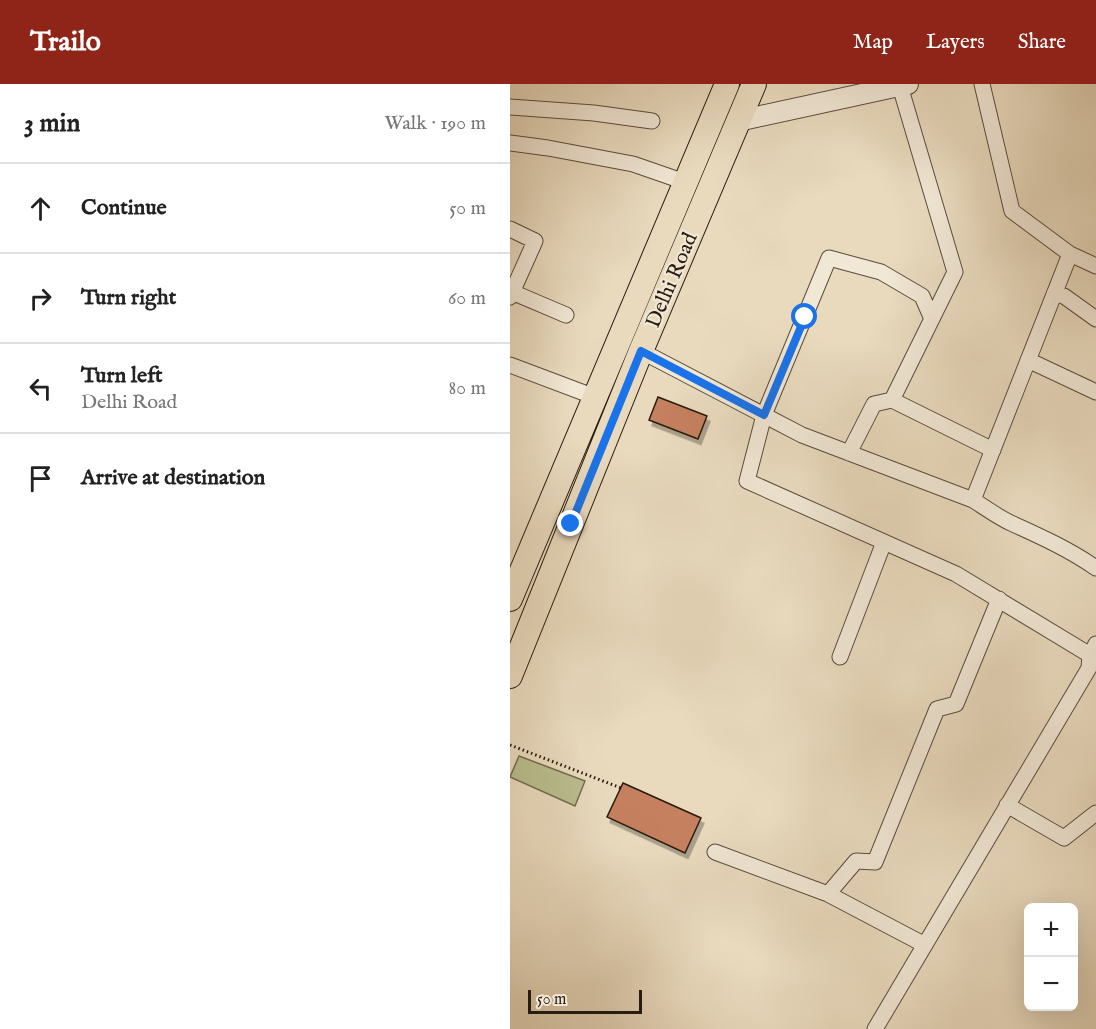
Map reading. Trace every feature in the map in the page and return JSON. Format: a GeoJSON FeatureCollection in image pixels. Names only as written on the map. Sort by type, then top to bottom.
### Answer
{"type":"FeatureCollection","features":[{"type":"Feature","properties":{"kind":"main road","name":"Delhi Road"},"geometry":{"type":"LineString","coordinates":[[510,599],[727,84]]}},
{"type":"Feature","properties":{"kind":"main road","name":"Delhi Road"},"geometry":{"type":"LineString","coordinates":[[510,676],[641,351],[754,84]]}},
{"type":"Feature","properties":{"kind":"main road"},"geometry":{"type":"LineString","coordinates":[[715,113],[738,121]]}},
{"type":"Feature","properties":{"kind":"main road"},"geometry":{"type":"LineString","coordinates":[[529,555],[553,568]]}},
{"type":"Feature","properties":{"kind":"street"},"geometry":{"type":"LineString","coordinates":[[982,84],[1012,211],[1070,254],[1096,266]]}},
{"type":"Feature","properties":{"kind":"street"},"geometry":{"type":"LineString","coordinates":[[738,121],[904,85],[955,272],[892,400]]}},
{"type":"Feature","properties":{"kind":"street"},"geometry":{"type":"LineString","coordinates":[[510,108],[594,113],[652,121]]}},
{"type":"Feature","properties":{"kind":"street"},"geometry":{"type":"LineString","coordinates":[[510,143],[633,164],[685,182]]}},
{"type":"Feature","properties":{"kind":"street"},"geometry":{"type":"LineString","coordinates":[[510,229],[536,241],[511,294],[566,315]]}},
{"type":"Feature","properties":{"kind":"street"},"geometry":{"type":"LineString","coordinates":[[973,500],[1070,254]]}},
{"type":"Feature","properties":{"kind":"street"},"geometry":{"type":"LineString","coordinates":[[875,1029],[1089,668],[1093,649],[999,599],[956,573],[747,482],[764,415],[829,258],[881,272],[912,290],[922,296],[932,319]]}},
{"type":"Feature","properties":{"kind":"street"},"geometry":{"type":"LineString","coordinates":[[1054,294],[1064,296],[1096,319]]}},
{"type":"Feature","properties":{"kind":"street"},"geometry":{"type":"LineString","coordinates":[[641,351],[802,435],[973,500],[1012,524],[1034,532],[1096,568]]}},
{"type":"Feature","properties":{"kind":"street"},"geometry":{"type":"LineString","coordinates":[[1028,360],[1096,392]]}},
{"type":"Feature","properties":{"kind":"street"},"geometry":{"type":"LineString","coordinates":[[510,365],[595,397]]}},
{"type":"Feature","properties":{"kind":"street"},"geometry":{"type":"LineString","coordinates":[[849,453],[874,405],[892,400],[993,450]]}},
{"type":"Feature","properties":{"kind":"street"},"geometry":{"type":"LineString","coordinates":[[840,657],[884,542]]}},
{"type":"Feature","properties":{"kind":"street"},"geometry":{"type":"LineString","coordinates":[[828,894],[856,861],[875,862],[937,709],[956,704],[999,599]]}},
{"type":"Feature","properties":{"kind":"street"},"geometry":{"type":"LineString","coordinates":[[1007,805],[1064,838],[1096,813]]}},
{"type":"Feature","properties":{"kind":"street"},"geometry":{"type":"LineString","coordinates":[[715,852],[828,894],[925,945]]}},
{"type":"Feature","properties":{"kind":"path"},"geometry":{"type":"LineString","coordinates":[[510,745],[621,788]]}},
{"type":"Feature","properties":{"kind":"green space"},"geometry":{"type":"Polygon","coordinates":[[[519,756],[585,781],[575,806],[510,777],[519,756]]]}},
{"type":"Feature","properties":{"kind":"building"},"geometry":{"type":"Polygon","coordinates":[[[658,397],[707,416],[698,439],[649,420],[658,397]]]}},
{"type":"Feature","properties":{"kind":"building"},"geometry":{"type":"Polygon","coordinates":[[[623,783],[701,818],[685,853],[607,817],[623,783]]]}},
{"type":"Feature","properties":{"kind":"route"},"geometry":{"type":"LineString","coordinates":[[571,524],[641,351],[764,415],[805,317]]}}]}
